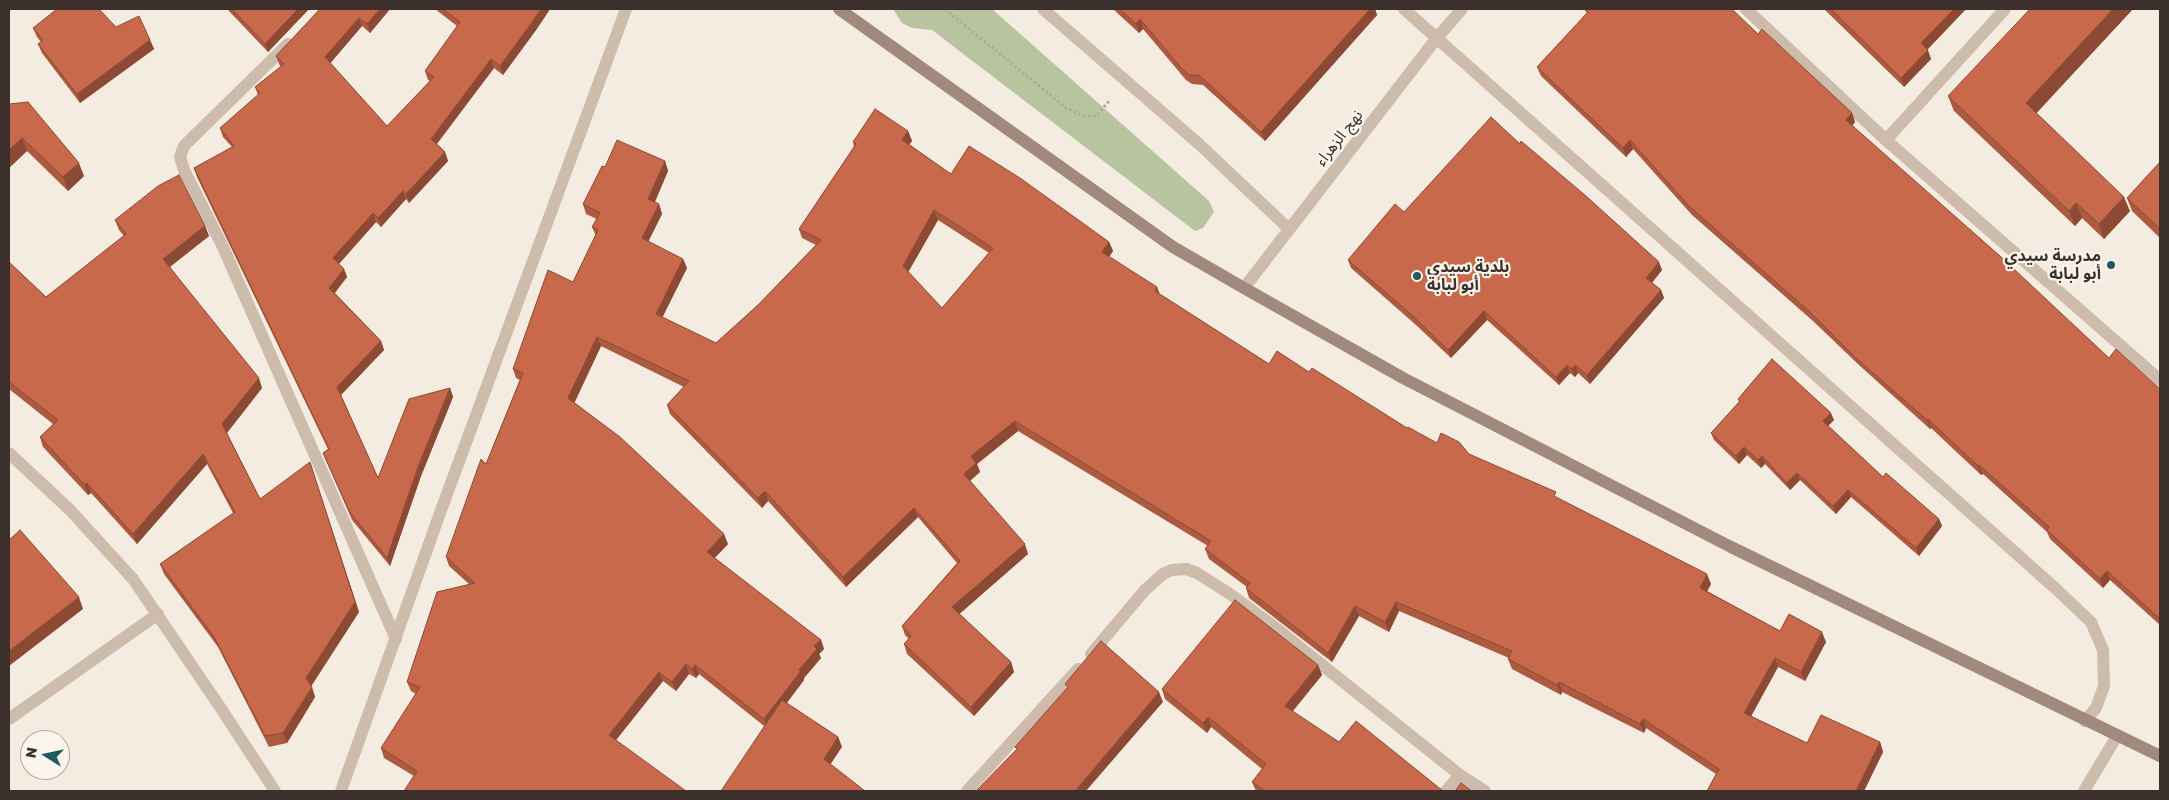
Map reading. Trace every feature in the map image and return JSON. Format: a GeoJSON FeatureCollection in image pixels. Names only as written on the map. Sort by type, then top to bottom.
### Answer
{"type":"FeatureCollection","features":[{"type":"Feature","properties":{"kind":"main road"},"geometry":{"type":"LineString","coordinates":[[839,9],[1173,248],[1403,378],[1594,477],[2085,722],[2160,756]]}},
{"type":"Feature","properties":{"kind":"street"},"geometry":{"type":"LineString","coordinates":[[341,791],[440,513],[626,9]]}},
{"type":"Feature","properties":{"kind":"street"},"geometry":{"type":"LineString","coordinates":[[1043,9],[1199,144],[1289,229]]}},
{"type":"Feature","properties":{"kind":"street"},"geometry":{"type":"LineString","coordinates":[[1404,9],[2048,581],[2091,622],[2103,650],[2104,686],[2096,708],[2085,722]]}},
{"type":"Feature","properties":{"kind":"street","name":"نهج الزهراء"},"geometry":{"type":"LineString","coordinates":[[1244,288],[1436,39],[1462,9]]}},
{"type":"Feature","properties":{"kind":"street"},"geometry":{"type":"LineString","coordinates":[[1746,9],[1886,140],[2160,380]]}},
{"type":"Feature","properties":{"kind":"street"},"geometry":{"type":"LineString","coordinates":[[1886,140],[2005,9]]}},
{"type":"Feature","properties":{"kind":"street"},"geometry":{"type":"LineString","coordinates":[[297,34],[184,146],[180,157],[184,170],[223,247],[396,638]]}},
{"type":"Feature","properties":{"kind":"street"},"geometry":{"type":"LineString","coordinates":[[9,453],[70,510],[133,579],[275,791]]}},
{"type":"Feature","properties":{"kind":"street"},"geometry":{"type":"LineString","coordinates":[[967,791],[1084,663],[1145,590],[1163,574],[1172,570],[1186,569],[1197,573],[1230,594],[1272,625],[1460,775],[1485,791]]}},
{"type":"Feature","properties":{"kind":"street"},"geometry":{"type":"LineString","coordinates":[[9,719],[158,614]]}},
{"type":"Feature","properties":{"kind":"street"},"geometry":{"type":"LineString","coordinates":[[2084,791],[2117,736]]}},
{"type":"Feature","properties":{"kind":"street"},"geometry":{"type":"LineString","coordinates":[[1446,791],[1460,775]]}},
{"type":"Feature","properties":{"kind":"path"},"geometry":{"type":"LineString","coordinates":[[946,9],[1066,108],[1084,116],[1096,116],[1127,81]]}},
{"type":"Feature","properties":{"kind":"green space"},"geometry":{"type":"Polygon","coordinates":[[[893,9],[992,9],[1209,201],[1214,212],[1203,228],[1195,231],[932,30],[912,28],[902,23],[893,9]]]}},
{"type":"Feature","properties":{"kind":"building"},"geometry":{"type":"Polygon","coordinates":[[[57,9],[99,9],[116,27],[139,16],[150,40],[77,94],[38,44],[43,40],[33,28],[57,9]]]}},
{"type":"Feature","properties":{"kind":"building"},"geometry":{"type":"Polygon","coordinates":[[[232,9],[298,9],[265,44],[232,9]]]}},
{"type":"Feature","properties":{"kind":"building"},"geometry":{"type":"Polygon","coordinates":[[[320,9],[380,9],[367,24],[359,18],[325,57],[387,126],[434,77],[425,71],[460,22],[443,9],[541,9],[500,66],[491,59],[431,139],[445,152],[406,194],[403,191],[378,218],[373,213],[333,258],[344,269],[329,288],[381,341],[337,387],[378,478],[409,399],[450,388],[418,467],[387,558],[349,511],[323,453],[329,449],[194,168],[234,146],[220,128],[260,93],[255,87],[284,64],[276,56],[320,9]]]}},
{"type":"Feature","properties":{"kind":"building"},"geometry":{"type":"Polygon","coordinates":[[[1120,9],[1370,9],[1261,132],[1199,75],[1189,75],[1183,70],[1140,19],[1136,24],[1120,9]]]}},
{"type":"Feature","properties":{"kind":"building"},"geometry":{"type":"Polygon","coordinates":[[[1732,9],[1758,34],[1762,29],[1852,113],[1846,120],[2000,256],[2109,358],[2116,349],[2160,389],[2160,619],[2107,571],[2100,579],[2047,530],[2049,527],[1978,466],[1928,419],[1856,358],[1810,312],[1689,206],[1630,140],[1623,148],[1537,67],[1588,12],[1585,10],[1732,9]]]}},
{"type":"Feature","properties":{"kind":"building"},"geometry":{"type":"Polygon","coordinates":[[[1831,9],[1954,9],[1921,43],[1928,50],[1901,78],[1831,9]]]}},
{"type":"Feature","properties":{"kind":"building"},"geometry":{"type":"Polygon","coordinates":[[[2030,9],[2113,9],[2026,103],[2124,197],[2099,224],[2076,203],[2069,211],[1948,96],[2030,9]]]}},
{"type":"Feature","properties":{"kind":"building"},"geometry":{"type":"Polygon","coordinates":[[[28,102],[79,163],[63,177],[22,138],[9,150],[9,104],[28,102]]]}},
{"type":"Feature","properties":{"kind":"building"},"geometry":{"type":"Polygon","coordinates":[[[875,109],[908,131],[902,140],[951,174],[969,146],[1020,178],[1109,242],[1102,252],[1157,287],[1155,291],[1269,364],[1277,351],[1309,372],[1312,368],[1407,428],[1437,443],[1441,433],[1459,442],[1469,454],[1556,492],[1554,496],[1707,574],[1700,588],[1780,631],[1789,614],[1822,632],[1801,672],[1775,658],[1744,713],[1807,743],[1821,715],[1880,742],[1856,791],[1707,791],[1719,769],[1643,719],[1640,724],[1559,682],[1557,685],[1508,659],[1512,651],[1396,602],[1385,622],[1355,606],[1328,653],[1246,588],[1250,583],[1205,549],[1211,541],[1015,421],[971,456],[976,463],[964,474],[1025,544],[952,607],[1011,662],[971,707],[904,644],[911,636],[902,626],[960,561],[914,508],[843,577],[765,491],[758,498],[667,405],[689,381],[597,337],[568,398],[620,437],[724,534],[707,552],[821,640],[814,646],[817,649],[799,670],[801,671],[764,719],[695,665],[692,669],[686,664],[672,682],[659,672],[609,735],[686,791],[404,791],[417,771],[381,748],[420,687],[407,682],[437,592],[475,583],[446,557],[481,459],[486,464],[523,373],[513,369],[548,270],[573,282],[598,230],[592,227],[600,213],[583,204],[602,166],[605,167],[617,140],[665,161],[648,199],[659,204],[642,238],[683,259],[656,314],[716,343],[758,305],[821,240],[799,229],[856,144],[853,142],[875,109]],[[934,210],[903,266],[942,308],[993,248],[934,210]]]}},
{"type":"Feature","properties":{"kind":"building"},"geometry":{"type":"Polygon","coordinates":[[[1491,117],[1520,144],[1521,141],[1586,196],[1659,262],[1646,278],[1661,290],[1587,375],[1575,365],[1572,369],[1567,365],[1556,377],[1484,311],[1448,350],[1413,316],[1348,260],[1395,204],[1404,212],[1491,117]]]}},
{"type":"Feature","properties":{"kind":"building"},"geometry":{"type":"Polygon","coordinates":[[[2160,162],[2160,229],[2127,198],[2160,162]]]}},
{"type":"Feature","properties":{"kind":"building"},"geometry":{"type":"Polygon","coordinates":[[[179,175],[205,226],[163,259],[259,378],[222,424],[260,499],[310,462],[355,602],[306,678],[312,687],[283,733],[265,736],[214,637],[160,564],[235,512],[203,454],[133,534],[87,483],[85,485],[40,437],[58,420],[9,382],[9,262],[46,297],[126,234],[115,220],[158,186],[179,175]]]}},
{"type":"Feature","properties":{"kind":"building"},"geometry":{"type":"Polygon","coordinates":[[[1772,359],[1831,413],[1823,421],[1883,477],[1886,473],[1939,519],[1916,548],[1848,490],[1833,506],[1797,473],[1787,483],[1762,456],[1758,460],[1744,447],[1736,456],[1711,433],[1740,401],[1738,399],[1772,359]]]}},
{"type":"Feature","properties":{"kind":"building"},"geometry":{"type":"Polygon","coordinates":[[[20,530],[79,597],[9,651],[9,540],[20,530]]]}},
{"type":"Feature","properties":{"kind":"building"},"geometry":{"type":"Polygon","coordinates":[[[1235,600],[1318,665],[1285,706],[1339,742],[1356,721],[1443,791],[1265,791],[1252,782],[1266,764],[1208,717],[1203,723],[1162,689],[1235,600]]]}},
{"type":"Feature","properties":{"kind":"building"},"geometry":{"type":"Polygon","coordinates":[[[1101,641],[1159,692],[1075,791],[976,791],[1017,749],[1015,747],[1068,687],[1065,684],[1101,641]]]}},
{"type":"Feature","properties":{"kind":"building"},"geometry":{"type":"Polygon","coordinates":[[[782,700],[838,737],[824,759],[865,791],[721,791],[782,700]]]}},
{"type":"Feature","properties":{"kind":"building"},"geometry":{"type":"Polygon","coordinates":[[[1461,783],[1472,791],[1455,791],[1461,783]]]}},
{"type":"Feature","properties":{"kind":"place","name":"مدرسة سيدي أبو لبابة"},"geometry":{"type":"Point","coordinates":[2111,265]}},
{"type":"Feature","properties":{"kind":"place","name":"بلدية سيدي أبو لبابة"},"geometry":{"type":"Point","coordinates":[1417,276]}}]}
